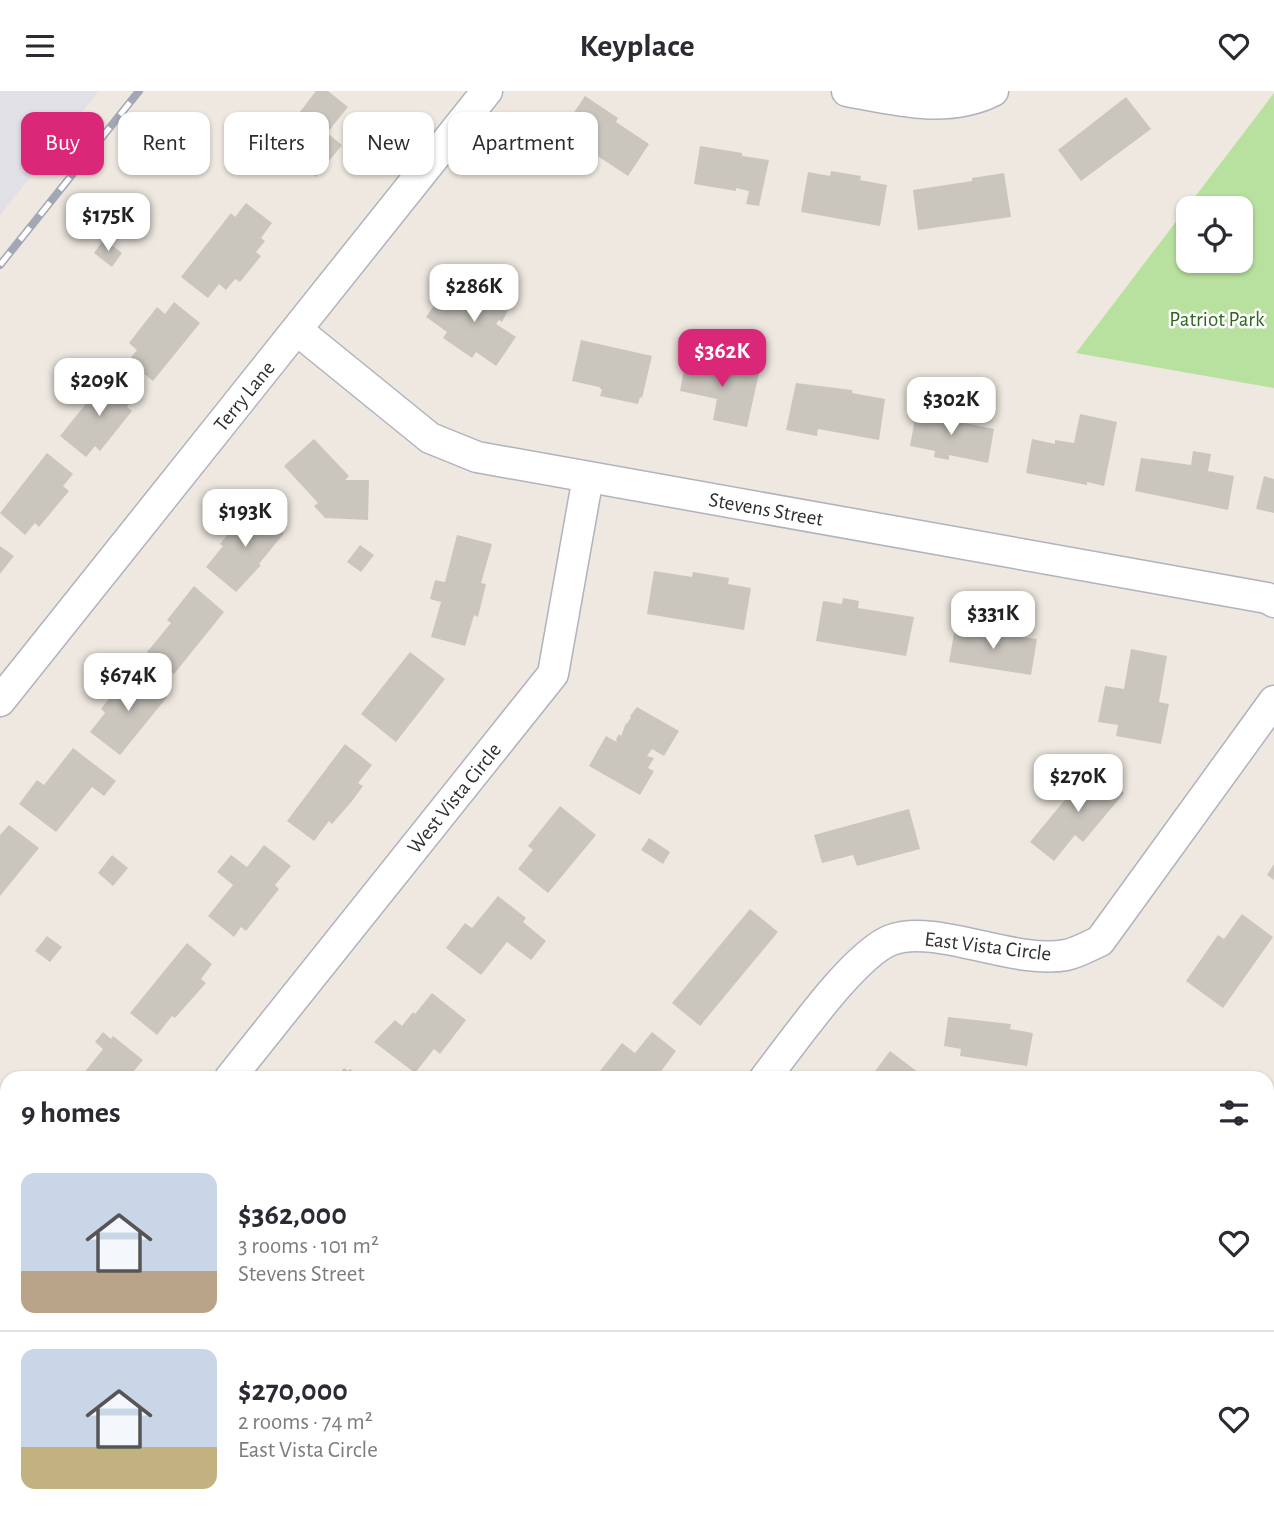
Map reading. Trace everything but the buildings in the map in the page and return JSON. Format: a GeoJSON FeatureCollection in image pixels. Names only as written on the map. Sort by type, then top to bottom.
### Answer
{"type":"FeatureCollection","features":[{"type":"Feature","properties":{"kind":"street","name":"Terry Lane"},"geometry":{"type":"LineString","coordinates":[[0,701],[487,91]]}},
{"type":"Feature","properties":{"kind":"street"},"geometry":{"type":"LineString","coordinates":[[847,91],[922,105],[977,99],[993,91]]}},
{"type":"Feature","properties":{"kind":"street","name":"Stevens Street"},"geometry":{"type":"LineString","coordinates":[[297,330],[430,438],[477,457],[1267,598],[1274,602]]}},
{"type":"Feature","properties":{"kind":"street","name":"West Vista Circle"},"geometry":{"type":"LineString","coordinates":[[236,1071],[553,674],[588,477]]}},
{"type":"Feature","properties":{"kind":"street","name":"East Vista Circle"},"geometry":{"type":"LineString","coordinates":[[771,1071],[858,962],[891,940],[920,936],[1031,955],[1066,955],[1100,941],[1274,701]]}},
{"type":"Feature","properties":{"kind":"shaded area"},"geometry":{"type":"Polygon","coordinates":[[[0,91],[99,91],[82,112],[21,112],[21,175],[32,175],[0,215],[0,91]]]}},
{"type":"Feature","properties":{"kind":"green space","name":"Patriot Park"},"geometry":{"type":"Polygon","coordinates":[[[1274,93],[1274,388],[1076,353],[1176,222],[1176,273],[1253,273],[1253,196],[1196,196],[1274,93]]]}},
{"type":"Feature","properties":{"kind":"railway"},"geometry":{"type":"LineString","coordinates":[[0,265],[139,91]]}}]}
